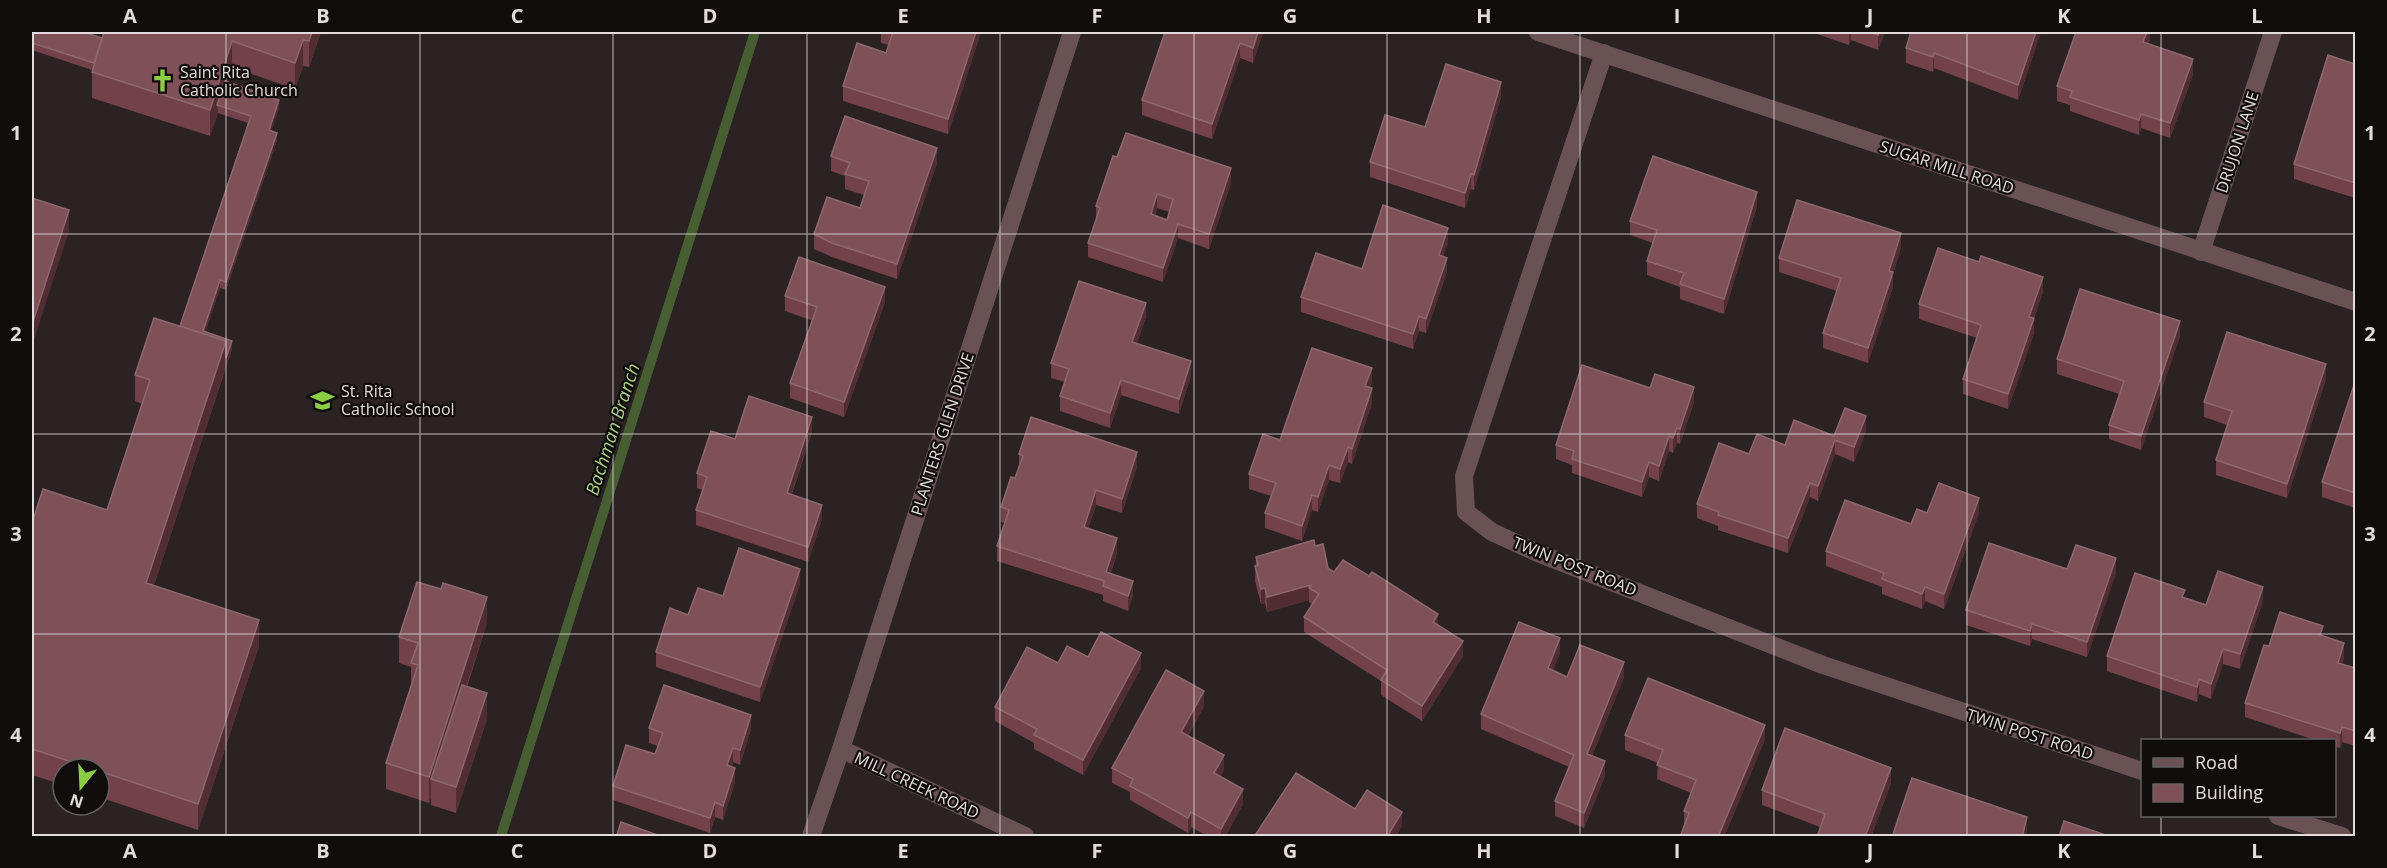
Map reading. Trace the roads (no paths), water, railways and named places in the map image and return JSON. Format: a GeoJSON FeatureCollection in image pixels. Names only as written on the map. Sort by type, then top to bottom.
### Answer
{"type":"FeatureCollection","features":[{"type":"Feature","properties":{"kind":"street","name":"PLANTERS GLEN DRIVE"},"geometry":{"type":"LineString","coordinates":[[811,837],[1072,32]]}},
{"type":"Feature","properties":{"kind":"street","name":"SUGAR MILL ROAD"},"geometry":{"type":"LineString","coordinates":[[1538,32],[2355,302]]}},
{"type":"Feature","properties":{"kind":"street","name":"DRUJON LANE"},"geometry":{"type":"LineString","coordinates":[[2201,252],[2273,32]]}},
{"type":"Feature","properties":{"kind":"street","name":"TWIN POST ROAD"},"geometry":{"type":"LineString","coordinates":[[1604,53],[1464,476],[1466,512],[1492,532],[1538,553],[1823,665],[2141,771]]}},
{"type":"Feature","properties":{"kind":"street","name":"MILL CREEK ROAD"},"geometry":{"type":"LineString","coordinates":[[841,749],[1025,837]]}},
{"type":"Feature","properties":{"kind":"street"},"geometry":{"type":"LineString","coordinates":[[2281,817],[2342,837]]}},
{"type":"Feature","properties":{"kind":"waterway","name":"Bachman Branch"},"geometry":{"type":"LineString","coordinates":[[501,836],[755,32]]}},
{"type":"Feature","properties":{"kind":"place","name":"Saint Rita Catholic Church"},"geometry":{"type":"Point","coordinates":[162,81]}},
{"type":"Feature","properties":{"kind":"place","name":"St. Rita Catholic School"},"geometry":{"type":"Point","coordinates":[323,400]}}]}
